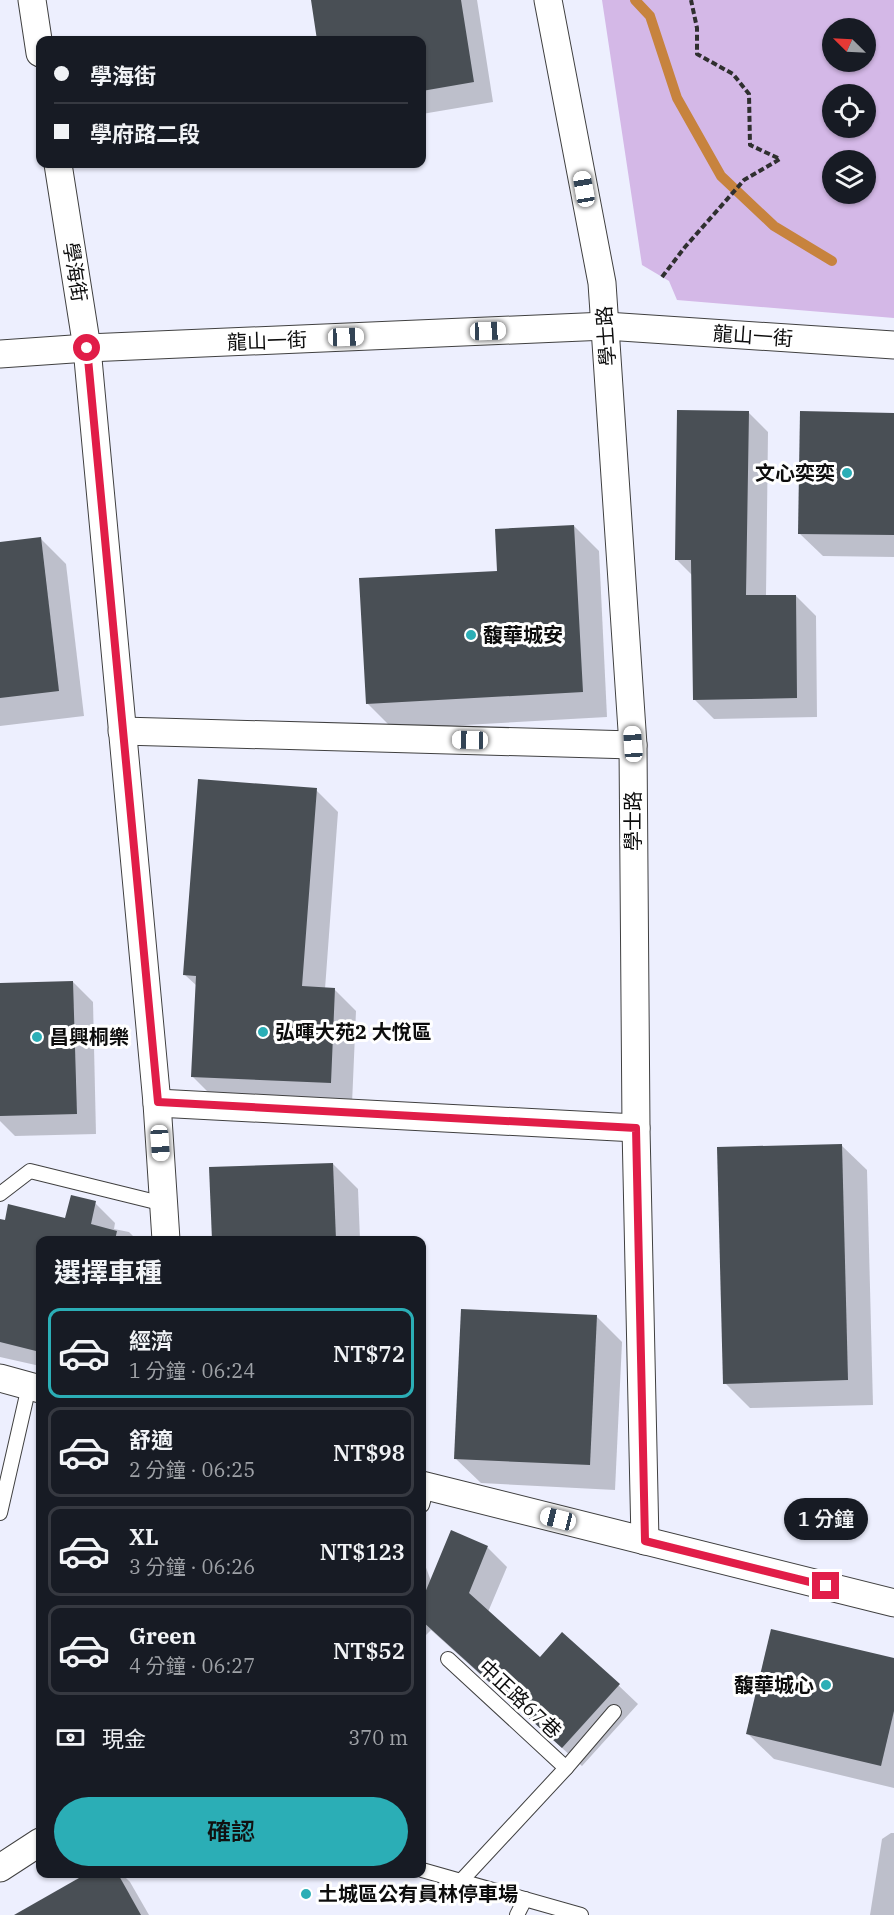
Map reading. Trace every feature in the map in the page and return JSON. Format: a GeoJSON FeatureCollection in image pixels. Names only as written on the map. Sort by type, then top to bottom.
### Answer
{"type":"FeatureCollection","features":[{"type":"Feature","properties":{"kind":"street"},"geometry":{"type":"LineString","coordinates":[[32,0],[37,36]]}},
{"type":"Feature","properties":{"kind":"street","name":"學士路"},"geometry":{"type":"LineString","coordinates":[[548,0],[602,283],[633,744],[636,1128],[645,1541]]}},
{"type":"Feature","properties":{"kind":"street","name":"學海街"},"geometry":{"type":"LineString","coordinates":[[59,168],[87,348],[158,1102],[166,1236]]}},
{"type":"Feature","properties":{"kind":"street","name":"龍山一街"},"geometry":{"type":"LineString","coordinates":[[0,354],[87,348],[606,326],[894,345]]}},
{"type":"Feature","properties":{"kind":"street"},"geometry":{"type":"LineString","coordinates":[[122,731],[633,744]]}},
{"type":"Feature","properties":{"kind":"street"},"geometry":{"type":"LineString","coordinates":[[158,1102],[636,1128]]}},
{"type":"Feature","properties":{"kind":"street"},"geometry":{"type":"LineString","coordinates":[[0,1378],[35,1388]]}},
{"type":"Feature","properties":{"kind":"street"},"geometry":{"type":"LineString","coordinates":[[426,1493],[645,1541],[894,1603]]}},
{"type":"Feature","properties":{"kind":"street"},"geometry":{"type":"LineString","coordinates":[[0,1868],[36,1845]]}},
{"type":"Feature","properties":{"kind":"lane"},"geometry":{"type":"LineString","coordinates":[[0,1194],[30,1172],[164,1204]]}},
{"type":"Feature","properties":{"kind":"lane"},"geometry":{"type":"LineString","coordinates":[[0,1513],[35,1388]]}},
{"type":"Feature","properties":{"kind":"lane","name":"中正路67巷"},"geometry":{"type":"LineString","coordinates":[[448,1659],[566,1768]]}},
{"type":"Feature","properties":{"kind":"lane","name":"中正路67巷"},"geometry":{"type":"LineString","coordinates":[[461,1881],[566,1768],[614,1712]]}},
{"type":"Feature","properties":{"kind":"lane"},"geometry":{"type":"LineString","coordinates":[[426,1871],[582,1915]]}},
{"type":"Feature","properties":{"kind":"lane"},"geometry":{"type":"LineString","coordinates":[[517,1915],[525,1899]]}},
{"type":"Feature","properties":{"kind":"path"},"geometry":{"type":"LineString","coordinates":[[662,277],[685,247],[744,180],[780,159],[750,145],[749,94],[733,74],[697,54],[697,28],[692,0]]}},
{"type":"Feature","properties":{"kind":"shaded area"},"geometry":{"type":"Polygon","coordinates":[[[602,0],[894,0],[894,318],[677,300],[669,281],[642,265],[602,0]]]}},
{"type":"Feature","properties":{"kind":"building"},"geometry":{"type":"Polygon","coordinates":[[[311,0],[461,0],[474,82],[426,90],[426,36],[316,36],[311,0]]]}},
{"type":"Feature","properties":{"kind":"building"},"geometry":{"type":"Polygon","coordinates":[[[677,410],[749,411],[746,595],[796,595],[797,698],[693,700],[691,560],[675,560],[677,410]]]}},
{"type":"Feature","properties":{"kind":"building","name":"文心奕奕"},"geometry":{"type":"Polygon","coordinates":[[[800,411],[894,413],[894,535],[798,534],[800,411]]]}},
{"type":"Feature","properties":{"kind":"building","name":"馥華城安"},"geometry":{"type":"Polygon","coordinates":[[[574,525],[583,692],[366,704],[359,578],[497,571],[495,529],[574,525]]]}},
{"type":"Feature","properties":{"kind":"building"},"geometry":{"type":"Polygon","coordinates":[[[41,537],[59,691],[0,698],[0,542],[41,537]]]}},
{"type":"Feature","properties":{"kind":"building"},"geometry":{"type":"Polygon","coordinates":[[[198,779],[317,788],[302,986],[335,988],[331,1083],[191,1077],[196,976],[183,975],[198,779]]]}},
{"type":"Feature","properties":{"kind":"building","name":"昌興桐樂"},"geometry":{"type":"Polygon","coordinates":[[[73,981],[77,1114],[0,1116],[0,983],[73,981]]]}},
{"type":"Feature","properties":{"kind":"building"},"geometry":{"type":"Polygon","coordinates":[[[842,1144],[848,1380],[723,1384],[717,1147],[842,1144]]]}},
{"type":"Feature","properties":{"kind":"building"},"geometry":{"type":"Polygon","coordinates":[[[333,1163],[336,1236],[212,1236],[209,1167],[333,1163]]]}},
{"type":"Feature","properties":{"kind":"building"},"geometry":{"type":"Polygon","coordinates":[[[71,1195],[96,1201],[91,1224],[117,1231],[116,1236],[36,1236],[36,1351],[0,1342],[0,1219],[5,1220],[8,1204],[65,1218],[71,1195]]]}},
{"type":"Feature","properties":{"kind":"building"},"geometry":{"type":"Polygon","coordinates":[[[461,1309],[597,1315],[590,1465],[454,1459],[461,1309]]]}},
{"type":"Feature","properties":{"kind":"building"},"geometry":{"type":"Polygon","coordinates":[[[451,1530],[488,1546],[469,1593],[540,1657],[562,1632],[620,1684],[562,1748],[426,1625],[426,1590],[451,1530]]]}},
{"type":"Feature","properties":{"kind":"building","name":"馥華城心"},"geometry":{"type":"Polygon","coordinates":[[[771,1629],[894,1658],[894,1711],[881,1766],[746,1734],[771,1629]]]}},
{"type":"Feature","properties":{"kind":"building"},"geometry":{"type":"Polygon","coordinates":[[[79,1878],[120,1878],[141,1915],[14,1915],[79,1878]]]}},
{"type":"Feature","properties":{"kind":"waterway"},"geometry":{"type":"LineString","coordinates":[[635,0],[650,16],[677,98],[721,176],[774,226],[832,261]]}},
{"type":"Feature","properties":{"kind":"place","name":"文心奕奕"},"geometry":{"type":"Point","coordinates":[847,473]}},
{"type":"Feature","properties":{"kind":"place","name":"馥華城安"},"geometry":{"type":"Point","coordinates":[471,635]}},
{"type":"Feature","properties":{"kind":"place","name":"弘暉大苑2 大悅區"},"geometry":{"type":"Point","coordinates":[263,1032]}},
{"type":"Feature","properties":{"kind":"place","name":"昌興桐樂"},"geometry":{"type":"Point","coordinates":[37,1037]}},
{"type":"Feature","properties":{"kind":"place","name":"馥華城心"},"geometry":{"type":"Point","coordinates":[826,1685]}},
{"type":"Feature","properties":{"kind":"place","name":"土城區公有員林停車場"},"geometry":{"type":"Point","coordinates":[306,1894]}},
{"type":"Feature","properties":{"kind":"route"},"geometry":{"type":"LineString","coordinates":[[87,348],[158,1102],[636,1128],[645,1541],[826,1586]]}}]}
